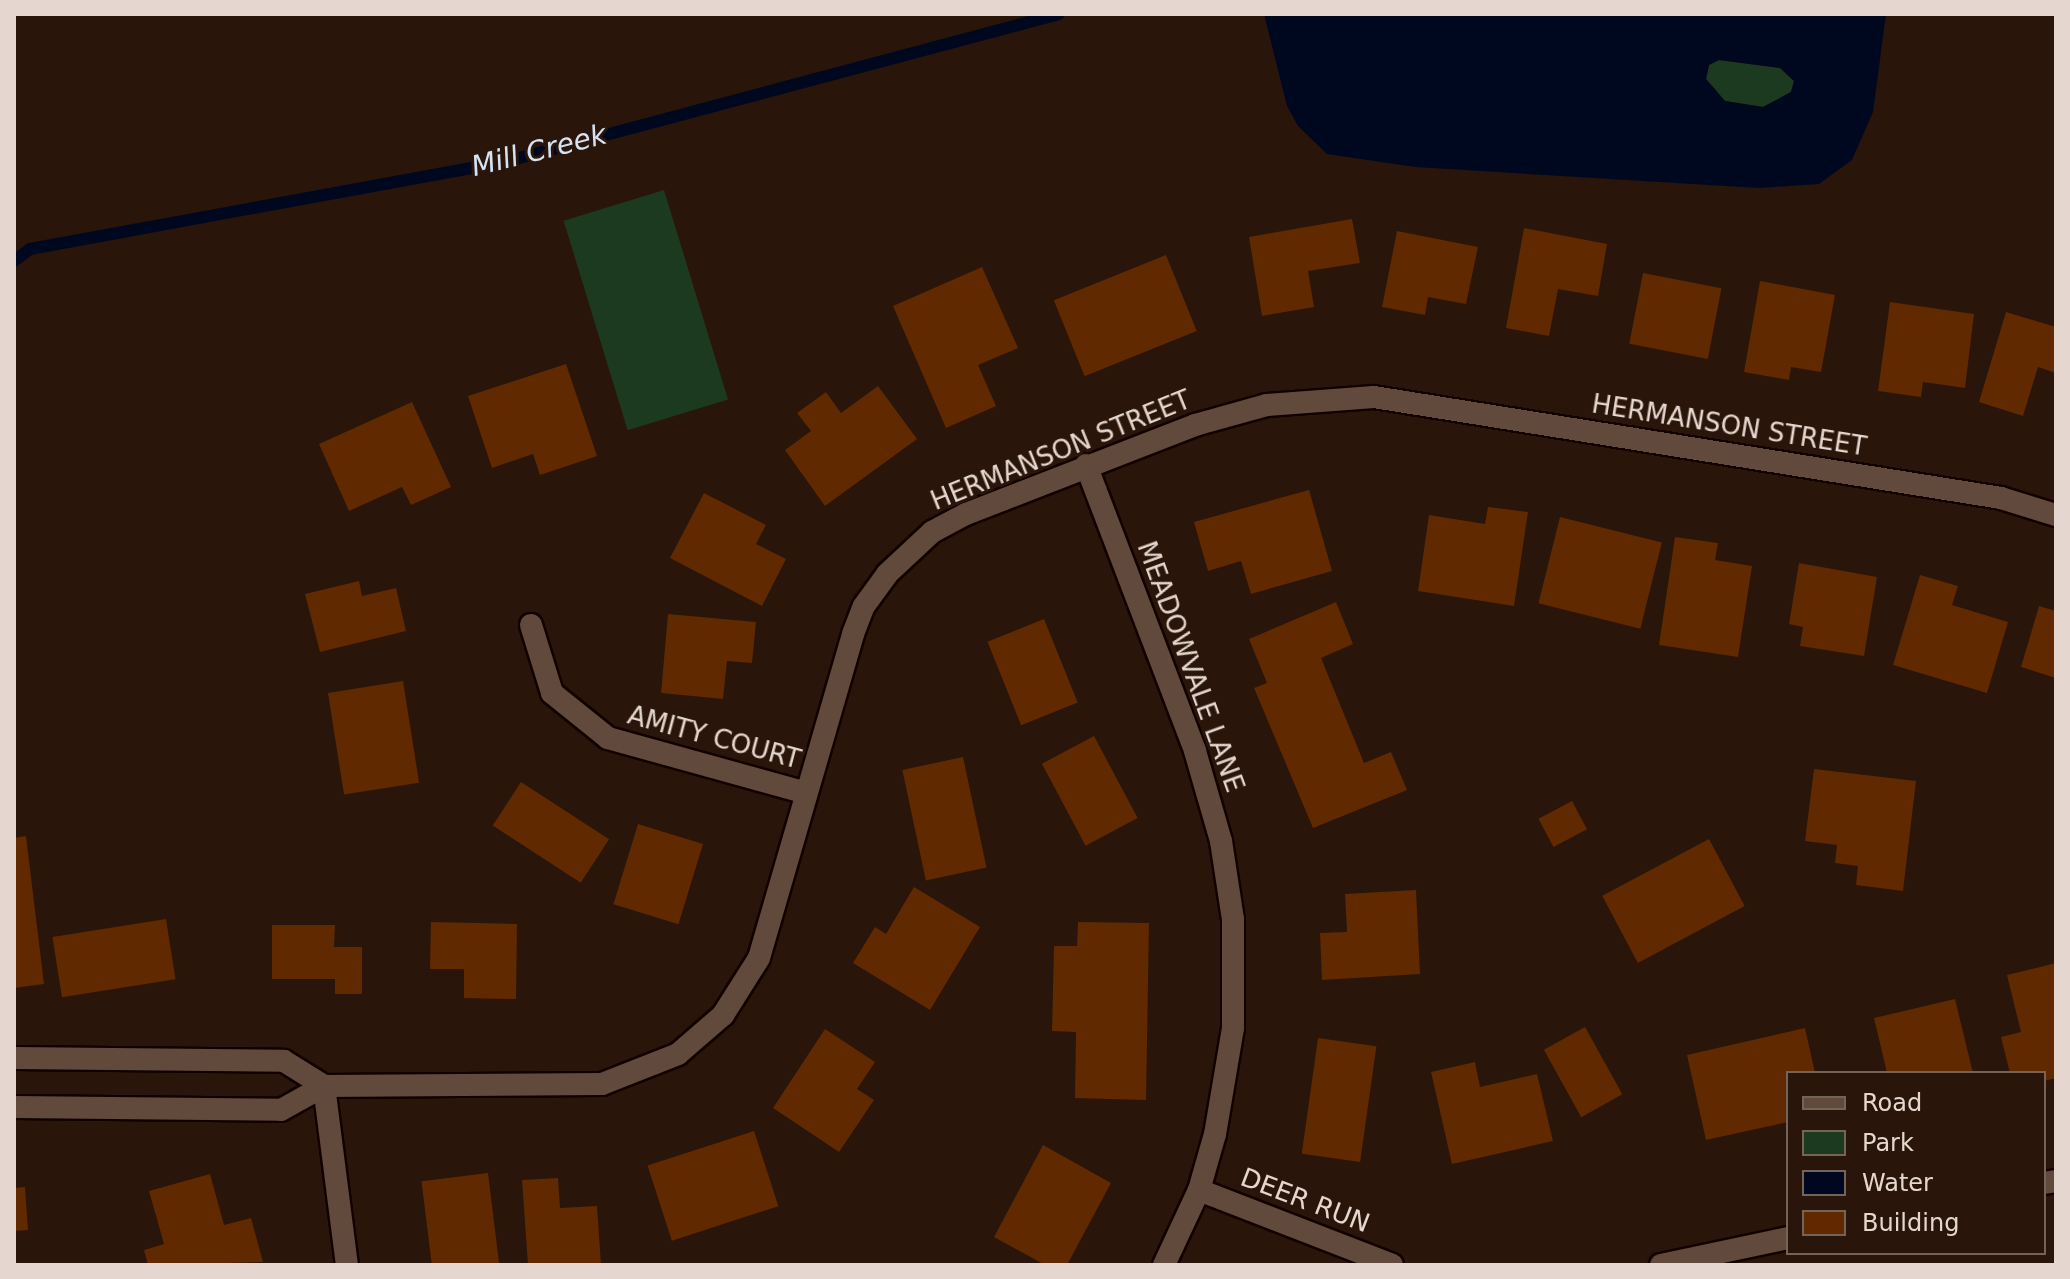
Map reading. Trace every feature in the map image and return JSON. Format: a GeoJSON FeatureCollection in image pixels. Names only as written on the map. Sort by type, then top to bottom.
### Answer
{"type":"FeatureCollection","features":[{"type":"Feature","properties":{"kind":"street","name":"HERMANSON STREET"},"geometry":{"type":"LineString","coordinates":[[14,1107],[281,1110],[324,1086],[602,1084],[678,1054],[723,1015],[759,958],[853,634],[864,606],[887,574],[932,532],[1086,465],[1267,405],[1374,397],[2001,498],[2056,515]]}},
{"type":"Feature","properties":{"kind":"street","name":"MEADOWVALE LANE"},"geometry":{"type":"LineString","coordinates":[[1086,465],[1191,737],[1227,870],[1236,971],[1233,1028],[1215,1134],[1199,1190],[1164,1265]]}},
{"type":"Feature","properties":{"kind":"street","name":"AMITY COURT"},"geometry":{"type":"LineString","coordinates":[[531,625],[552,693],[608,738],[806,793]]}},
{"type":"Feature","properties":{"kind":"street"},"geometry":{"type":"LineString","coordinates":[[14,1058],[284,1061],[324,1086],[347,1265]]}},
{"type":"Feature","properties":{"kind":"street","name":"DEER RUN"},"geometry":{"type":"LineString","coordinates":[[1199,1190],[1392,1265]]}},
{"type":"Feature","properties":{"kind":"street"},"geometry":{"type":"LineString","coordinates":[[1661,1265],[1786,1238]]}},
{"type":"Feature","properties":{"kind":"green space"},"geometry":{"type":"Polygon","coordinates":[[[1719,60],[1780,68],[1794,81],[1791,92],[1763,107],[1725,101],[1706,79],[1709,65],[1719,60]]]}},
{"type":"Feature","properties":{"kind":"green space"},"geometry":{"type":"Polygon","coordinates":[[[664,190],[728,399],[628,430],[564,221],[664,190]]]}},
{"type":"Feature","properties":{"kind":"water"},"geometry":{"type":"Polygon","coordinates":[[[1264,14],[1886,14],[1873,112],[1852,160],[1819,184],[1759,188],[1415,167],[1327,154],[1298,126],[1287,106],[1264,14]],[[1719,60],[1709,65],[1706,79],[1725,101],[1763,107],[1791,92],[1794,81],[1780,68],[1719,60]]]}},
{"type":"Feature","properties":{"kind":"building"},"geometry":{"type":"Polygon","coordinates":[[[1352,219],[1360,263],[1308,271],[1314,307],[1262,316],[1249,237],[1352,219]]]}},
{"type":"Feature","properties":{"kind":"building"},"geometry":{"type":"Polygon","coordinates":[[[1524,228],[1607,244],[1598,296],[1558,289],[1549,336],[1506,328],[1524,228]]]}},
{"type":"Feature","properties":{"kind":"building"},"geometry":{"type":"Polygon","coordinates":[[[1397,231],[1478,247],[1466,304],[1428,297],[1425,315],[1382,307],[1397,231]]]}},
{"type":"Feature","properties":{"kind":"building"},"geometry":{"type":"Polygon","coordinates":[[[1166,255],[1197,331],[1085,376],[1054,300],[1166,255]]]}},
{"type":"Feature","properties":{"kind":"building"},"geometry":{"type":"Polygon","coordinates":[[[982,267],[1018,348],[978,365],[996,406],[946,428],[893,306],[982,267]]]}},
{"type":"Feature","properties":{"kind":"building"},"geometry":{"type":"Polygon","coordinates":[[[1643,273],[1722,288],[1708,359],[1629,344],[1643,273]]]}},
{"type":"Feature","properties":{"kind":"building"},"geometry":{"type":"Polygon","coordinates":[[[1760,281],[1835,295],[1821,372],[1791,367],[1789,380],[1744,372],[1760,281]]]}},
{"type":"Feature","properties":{"kind":"building"},"geometry":{"type":"Polygon","coordinates":[[[1890,302],[1974,314],[1965,388],[1923,382],[1921,397],[1878,391],[1890,302]]]}},
{"type":"Feature","properties":{"kind":"building"},"geometry":{"type":"Polygon","coordinates":[[[2006,312],[2056,327],[2056,373],[2038,367],[2023,416],[1979,402],[2006,312]]]}},
{"type":"Feature","properties":{"kind":"building"},"geometry":{"type":"Polygon","coordinates":[[[566,364],[597,456],[540,475],[533,454],[492,468],[468,396],[566,364]]]}},
{"type":"Feature","properties":{"kind":"building"},"geometry":{"type":"Polygon","coordinates":[[[878,386],[917,439],[825,506],[785,450],[811,431],[797,413],[826,392],[841,413],[878,386]]]}},
{"type":"Feature","properties":{"kind":"building"},"geometry":{"type":"Polygon","coordinates":[[[412,402],[451,487],[411,505],[402,487],[349,511],[319,444],[412,402]]]}},
{"type":"Feature","properties":{"kind":"building"},"geometry":{"type":"Polygon","coordinates":[[[1309,490],[1332,571],[1251,594],[1241,561],[1208,571],[1194,522],[1309,490]]]}},
{"type":"Feature","properties":{"kind":"building"},"geometry":{"type":"Polygon","coordinates":[[[704,493],[766,525],[756,544],[786,559],[762,606],[670,558],[704,493]]]}},
{"type":"Feature","properties":{"kind":"building"},"geometry":{"type":"Polygon","coordinates":[[[1488,507],[1528,512],[1514,606],[1418,591],[1429,515],[1485,524],[1488,507]]]}},
{"type":"Feature","properties":{"kind":"building"},"geometry":{"type":"Polygon","coordinates":[[[1560,517],[1662,542],[1640,629],[1538,603],[1560,517]]]}},
{"type":"Feature","properties":{"kind":"building"},"geometry":{"type":"Polygon","coordinates":[[[1675,537],[1718,543],[1715,560],[1752,566],[1738,657],[1659,645],[1675,537]]]}},
{"type":"Feature","properties":{"kind":"building"},"geometry":{"type":"Polygon","coordinates":[[[1799,563],[1877,577],[1864,656],[1800,646],[1803,627],[1789,624],[1799,563]]]}},
{"type":"Feature","properties":{"kind":"building"},"geometry":{"type":"Polygon","coordinates":[[[1920,575],[1958,586],[1952,605],[2008,622],[1987,693],[1893,665],[1920,575]]]}},
{"type":"Feature","properties":{"kind":"building"},"geometry":{"type":"Polygon","coordinates":[[[359,581],[362,596],[396,588],[406,631],[320,652],[305,594],[359,581]]]}},
{"type":"Feature","properties":{"kind":"building"},"geometry":{"type":"Polygon","coordinates":[[[1336,602],[1353,644],[1321,658],[1364,763],[1391,752],[1407,790],[1313,828],[1254,688],[1267,683],[1249,639],[1336,602]]]}},
{"type":"Feature","properties":{"kind":"building"},"geometry":{"type":"Polygon","coordinates":[[[2039,606],[2056,611],[2056,678],[2021,667],[2039,606]]]}},
{"type":"Feature","properties":{"kind":"building"},"geometry":{"type":"Polygon","coordinates":[[[668,614],[756,622],[752,663],[727,661],[723,699],[661,693],[668,614]]]}},
{"type":"Feature","properties":{"kind":"building"},"geometry":{"type":"Polygon","coordinates":[[[1044,619],[1078,702],[1021,725],[987,642],[1044,619]]]}},
{"type":"Feature","properties":{"kind":"building"},"geometry":{"type":"Polygon","coordinates":[[[403,681],[419,783],[344,795],[328,693],[403,681]]]}},
{"type":"Feature","properties":{"kind":"building"},"geometry":{"type":"Polygon","coordinates":[[[1094,736],[1138,818],[1086,846],[1042,764],[1094,736]]]}},
{"type":"Feature","properties":{"kind":"building"},"geometry":{"type":"Polygon","coordinates":[[[963,757],[986,868],[926,880],[902,770],[963,757]]]}},
{"type":"Feature","properties":{"kind":"building"},"geometry":{"type":"Polygon","coordinates":[[[1814,769],[1916,781],[1903,891],[1856,885],[1858,866],[1835,863],[1837,845],[1805,841],[1814,769]]]}},
{"type":"Feature","properties":{"kind":"building"},"geometry":{"type":"Polygon","coordinates":[[[521,782],[609,839],[581,883],[493,826],[521,782]]]}},
{"type":"Feature","properties":{"kind":"building"},"geometry":{"type":"Polygon","coordinates":[[[1572,801],[1587,829],[1553,847],[1538,819],[1572,801]]]}},
{"type":"Feature","properties":{"kind":"building"},"geometry":{"type":"Polygon","coordinates":[[[638,824],[703,844],[678,924],[613,904],[638,824]]]}},
{"type":"Feature","properties":{"kind":"building"},"geometry":{"type":"Polygon","coordinates":[[[26,836],[44,984],[14,988],[14,838],[26,836]]]}},
{"type":"Feature","properties":{"kind":"building"},"geometry":{"type":"Polygon","coordinates":[[[1709,839],[1745,906],[1638,963],[1602,896],[1709,839]]]}},
{"type":"Feature","properties":{"kind":"building"},"geometry":{"type":"Polygon","coordinates":[[[914,887],[980,927],[930,1010],[853,963],[875,927],[886,934],[914,887]]]}},
{"type":"Feature","properties":{"kind":"building"},"geometry":{"type":"Polygon","coordinates":[[[1416,890],[1420,974],[1322,980],[1320,933],[1347,932],[1345,894],[1416,890]]]}},
{"type":"Feature","properties":{"kind":"building"},"geometry":{"type":"Polygon","coordinates":[[[166,919],[176,979],[62,997],[52,937],[166,919]]]}},
{"type":"Feature","properties":{"kind":"building"},"geometry":{"type":"Polygon","coordinates":[[[431,922],[517,924],[516,999],[464,998],[464,969],[430,969],[431,922]]]}},
{"type":"Feature","properties":{"kind":"building"},"geometry":{"type":"Polygon","coordinates":[[[1078,922],[1149,923],[1146,1100],[1075,1098],[1076,1032],[1052,1031],[1054,946],[1077,946],[1078,922]]]}},
{"type":"Feature","properties":{"kind":"building"},"geometry":{"type":"Polygon","coordinates":[[[272,925],[335,925],[334,947],[362,947],[362,994],[335,994],[335,979],[272,979],[272,925]]]}},
{"type":"Feature","properties":{"kind":"building"},"geometry":{"type":"Polygon","coordinates":[[[2056,963],[2056,1078],[2046,1080],[2046,1071],[2010,1071],[2001,1037],[2021,1032],[2007,975],[2056,963]]]}},
{"type":"Feature","properties":{"kind":"building"},"geometry":{"type":"Polygon","coordinates":[[[1955,999],[1973,1071],[1887,1071],[1874,1018],[1955,999]]]}},
{"type":"Feature","properties":{"kind":"building"},"geometry":{"type":"Polygon","coordinates":[[[1585,1027],[1622,1094],[1581,1117],[1544,1050],[1585,1027]]]}},
{"type":"Feature","properties":{"kind":"building"},"geometry":{"type":"Polygon","coordinates":[[[1805,1028],[1815,1071],[1786,1071],[1786,1122],[1706,1140],[1687,1055],[1805,1028]]]}},
{"type":"Feature","properties":{"kind":"building"},"geometry":{"type":"Polygon","coordinates":[[[825,1029],[875,1062],[857,1089],[874,1100],[839,1152],[773,1108],[825,1029]]]}},
{"type":"Feature","properties":{"kind":"building"},"geometry":{"type":"Polygon","coordinates":[[[1318,1038],[1376,1046],[1360,1162],[1302,1154],[1318,1038]]]}},
{"type":"Feature","properties":{"kind":"building"},"geometry":{"type":"Polygon","coordinates":[[[1475,1062],[1480,1087],[1537,1074],[1553,1141],[1452,1164],[1431,1072],[1475,1062]]]}},
{"type":"Feature","properties":{"kind":"building"},"geometry":{"type":"Polygon","coordinates":[[[754,1131],[778,1206],[672,1241],[647,1166],[754,1131]]]}},
{"type":"Feature","properties":{"kind":"building"},"geometry":{"type":"Polygon","coordinates":[[[1043,1145],[1111,1183],[1067,1265],[1045,1265],[994,1237],[1043,1145]]]}},
{"type":"Feature","properties":{"kind":"building"},"geometry":{"type":"Polygon","coordinates":[[[488,1173],[499,1265],[432,1265],[421,1181],[488,1173]]]}},
{"type":"Feature","properties":{"kind":"building"},"geometry":{"type":"Polygon","coordinates":[[[210,1174],[224,1225],[251,1218],[263,1262],[148,1265],[144,1250],[164,1244],[149,1191],[210,1174]]]}},
{"type":"Feature","properties":{"kind":"building"},"geometry":{"type":"Polygon","coordinates":[[[558,1178],[560,1208],[597,1206],[601,1265],[528,1265],[522,1180],[558,1178]]]}},
{"type":"Feature","properties":{"kind":"building"},"geometry":{"type":"Polygon","coordinates":[[[25,1187],[28,1230],[14,1231],[14,1188],[25,1187]]]}},
{"type":"Feature","properties":{"kind":"waterway","name":"Mill Creek"},"geometry":{"type":"LineString","coordinates":[[14,261],[30,249],[504,162],[1059,14]]}}]}
